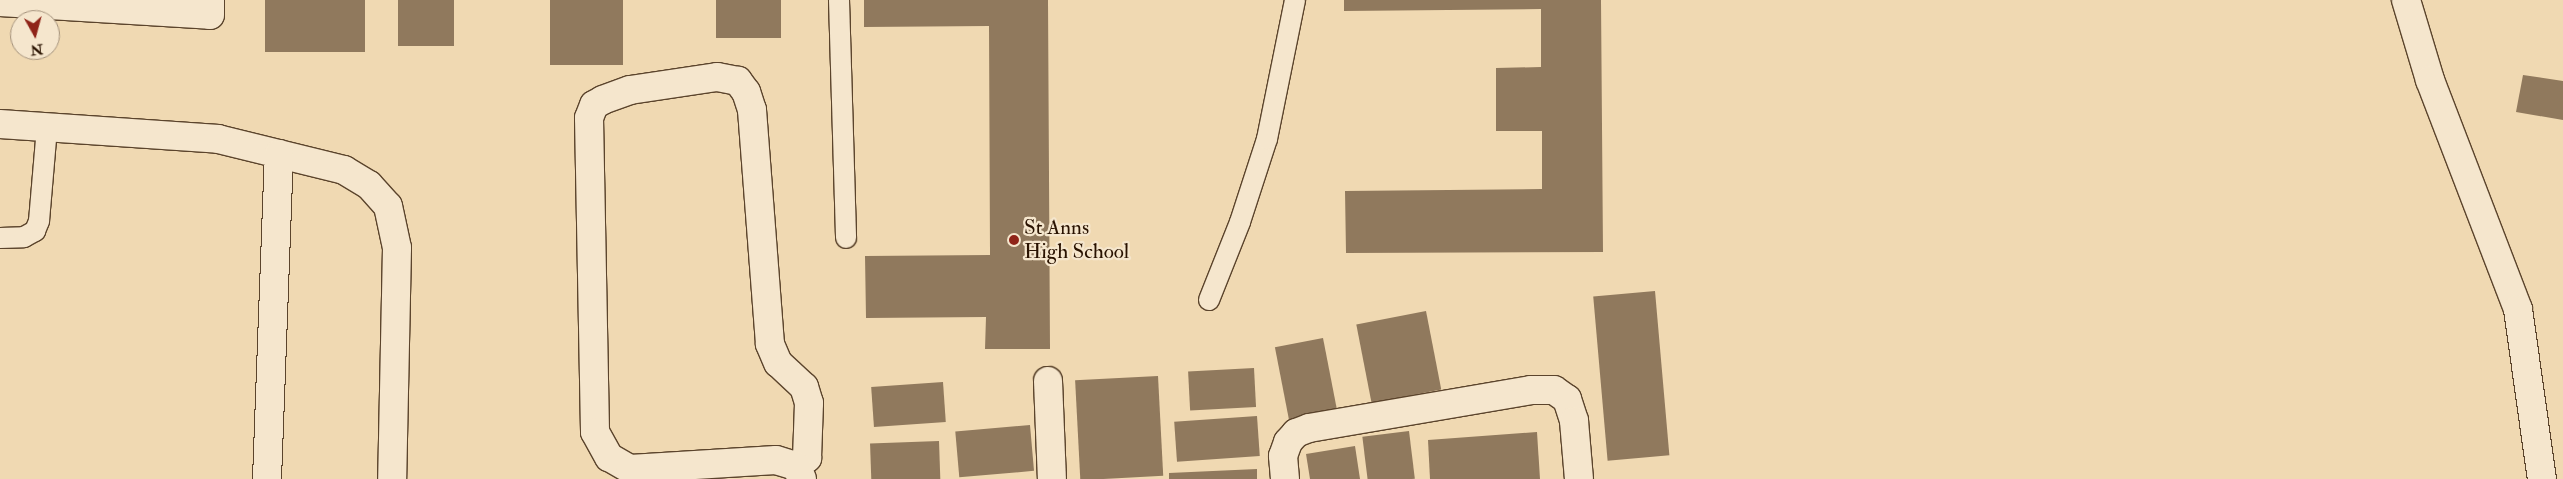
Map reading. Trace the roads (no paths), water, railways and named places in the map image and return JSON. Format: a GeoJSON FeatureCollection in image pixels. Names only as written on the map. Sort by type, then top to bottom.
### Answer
{"type":"FeatureCollection","features":[{"type":"Feature","properties":{"kind":"street"},"geometry":{"type":"LineString","coordinates":[[0,2],[210,15],[210,0]]}},
{"type":"Feature","properties":{"kind":"street"},"geometry":{"type":"LineString","coordinates":[[2406,0],[2430,80],[2518,309],[2530,380],[2542,479]]}},
{"type":"Feature","properties":{"kind":"street"},"geometry":{"type":"LineString","coordinates":[[717,77],[738,80],[746,92],[752,110],[770,344],[778,363],[804,386],[810,403],[807,458],[799,472],[776,460],[630,469],[610,457],[595,432],[589,118],[594,105],[603,100],[630,90],[717,77]]}},
{"type":"Feature","properties":{"kind":"street"},"geometry":{"type":"LineString","coordinates":[[0,124],[218,139],[344,170],[369,185],[388,206],[397,248],[392,479]]}},
{"type":"Feature","properties":{"kind":"street"},"geometry":{"type":"LineString","coordinates":[[267,479],[279,154]]}},
{"type":"Feature","properties":{"kind":"street"},"geometry":{"type":"LineString","coordinates":[[1048,381],[1052,479]]}},
{"type":"Feature","properties":{"kind":"street"},"geometry":{"type":"LineString","coordinates":[[1285,479],[1283,456],[1288,442],[1296,433],[1309,428],[1546,390],[1554,390],[1567,399],[1574,421],[1579,479]]}},
{"type":"Feature","properties":{"kind":"lane"},"geometry":{"type":"LineString","coordinates":[[839,0],[846,238]]}},
{"type":"Feature","properties":{"kind":"lane"},"geometry":{"type":"LineString","coordinates":[[1209,300],[1240,222],[1266,139],[1295,0]]}},
{"type":"Feature","properties":{"kind":"lane"},"geometry":{"type":"LineString","coordinates":[[0,238],[24,237],[35,232],[40,220],[47,127]]}},
{"type":"Feature","properties":{"kind":"place","name":"St Anns High School"},"geometry":{"type":"Point","coordinates":[1014,240]}}]}
